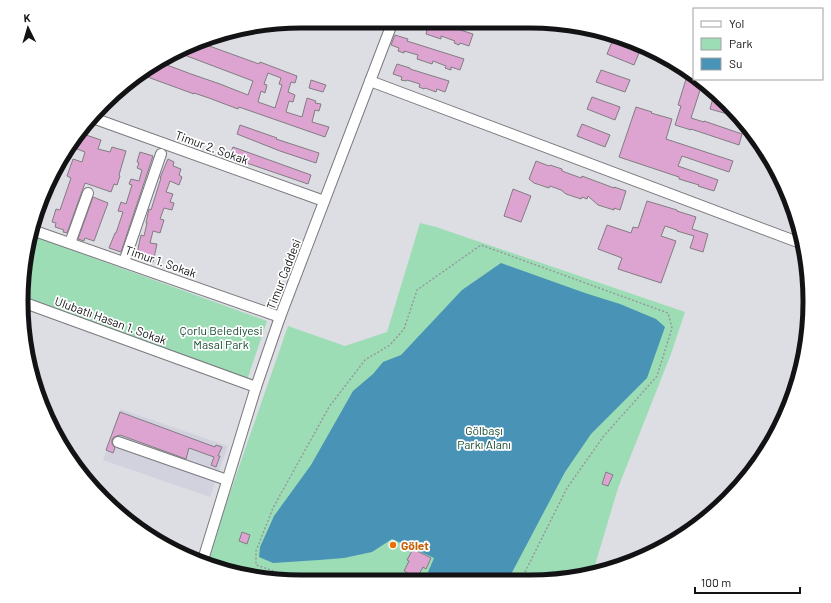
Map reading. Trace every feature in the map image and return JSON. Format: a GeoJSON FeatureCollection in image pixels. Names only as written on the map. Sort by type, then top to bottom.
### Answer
{"type":"FeatureCollection","features":[{"type":"Feature","properties":{"kind":"street","name":"Timur Caddesi"},"geometry":{"type":"LineString","coordinates":[[204,556],[256,387],[280,317],[390,28]]}},
{"type":"Feature","properties":{"kind":"street"},"geometry":{"type":"LineString","coordinates":[[370,81],[796,242]]}},
{"type":"Feature","properties":{"kind":"street","name":"Timur 2. Sokak"},"geometry":{"type":"LineString","coordinates":[[97,120],[324,202]]}},
{"type":"Feature","properties":{"kind":"street"},"geometry":{"type":"LineString","coordinates":[[124,262],[161,154]]}},
{"type":"Feature","properties":{"kind":"street"},"geometry":{"type":"LineString","coordinates":[[70,243],[88,193]]}},
{"type":"Feature","properties":{"kind":"street","name":"Timur 1. Sokak"},"geometry":{"type":"LineString","coordinates":[[37,232],[280,317]]}},
{"type":"Feature","properties":{"kind":"street","name":"Ulubatlı Hasan 1. Sokak"},"geometry":{"type":"LineString","coordinates":[[28,305],[256,387]]}},
{"type":"Feature","properties":{"kind":"street"},"geometry":{"type":"LineString","coordinates":[[118,442],[227,480]]}},
{"type":"Feature","properties":{"kind":"path"},"geometry":{"type":"LineString","coordinates":[[283,574],[256,565],[256,551],[273,508],[329,407],[365,360],[390,345],[404,329],[417,290],[481,245],[668,314],[672,328],[657,376],[603,437],[567,488],[524,575]]}},
{"type":"Feature","properties":{"kind":"shaded area"},"geometry":{"type":"Polygon","coordinates":[[[120,409],[228,446],[210,497],[103,460],[120,409]]]}},
{"type":"Feature","properties":{"kind":"green space","name":"Gölbaşı Parkı Alanı"},"geometry":{"type":"Polygon","coordinates":[[[420,223],[436,227],[685,312],[671,354],[618,488],[594,567],[565,573],[530,575],[302,575],[266,573],[248,570],[208,556],[288,326],[345,346],[387,332],[420,223]]]}},
{"type":"Feature","properties":{"kind":"green space","name":"Çorlu Belediyesi Masal Park"},"geometry":{"type":"Polygon","coordinates":[[[36,237],[267,321],[247,380],[28,298],[30,266],[36,237]]]}},
{"type":"Feature","properties":{"kind":"water","name":"Gölbaşı Parkı Alanı"},"geometry":{"type":"Polygon","coordinates":[[[501,263],[620,304],[656,319],[665,327],[647,378],[591,434],[565,472],[511,575],[431,575],[428,572],[434,558],[392,539],[372,552],[344,558],[273,563],[259,557],[260,547],[274,516],[311,465],[353,391],[373,374],[383,362],[401,355],[462,290],[501,263]]]}},
{"type":"Feature","properties":{"kind":"building"},"geometry":{"type":"Polygon","coordinates":[[[420,28],[454,28],[473,34],[469,46],[460,43],[459,45],[454,43],[455,41],[441,36],[441,39],[426,34],[427,30],[420,28]]]}},
{"type":"Feature","properties":{"kind":"building"},"geometry":{"type":"Polygon","coordinates":[[[395,35],[408,39],[407,41],[464,59],[460,70],[451,67],[451,70],[445,68],[446,66],[433,61],[432,64],[417,59],[418,55],[398,51],[399,48],[391,45],[395,35]]]}},
{"type":"Feature","properties":{"kind":"building"},"geometry":{"type":"Polygon","coordinates":[[[612,42],[639,53],[634,65],[607,54],[612,42]]]}},
{"type":"Feature","properties":{"kind":"building"},"geometry":{"type":"Polygon","coordinates":[[[207,45],[259,64],[260,62],[297,76],[295,83],[291,82],[288,92],[295,95],[293,102],[289,101],[286,112],[302,117],[307,98],[316,101],[315,103],[321,104],[319,111],[315,110],[312,122],[329,127],[325,137],[239,107],[238,109],[146,77],[166,65],[248,95],[253,81],[184,55],[207,45]],[[268,73],[264,84],[267,85],[265,93],[261,91],[258,102],[275,108],[282,85],[279,84],[281,78],[268,73]]]}},
{"type":"Feature","properties":{"kind":"building"},"geometry":{"type":"Polygon","coordinates":[[[397,64],[449,81],[445,92],[437,89],[436,92],[425,88],[424,89],[419,87],[420,84],[407,80],[401,80],[402,77],[393,74],[397,64]]]}},
{"type":"Feature","properties":{"kind":"building"},"geometry":{"type":"Polygon","coordinates":[[[601,70],[630,80],[625,92],[596,82],[601,70]]]}},
{"type":"Feature","properties":{"kind":"building"},"geometry":{"type":"Polygon","coordinates":[[[686,78],[701,89],[691,118],[742,134],[739,145],[675,125],[681,106],[678,105],[686,78]]]}},
{"type":"Feature","properties":{"kind":"building"},"geometry":{"type":"Polygon","coordinates":[[[311,80],[326,85],[323,92],[309,88],[311,80]]]}},
{"type":"Feature","properties":{"kind":"building"},"geometry":{"type":"Polygon","coordinates":[[[592,97],[620,107],[615,120],[587,109],[592,97]]]}},
{"type":"Feature","properties":{"kind":"building"},"geometry":{"type":"Polygon","coordinates":[[[713,99],[729,114],[710,109],[713,99]]]}},
{"type":"Feature","properties":{"kind":"building"},"geometry":{"type":"Polygon","coordinates":[[[636,107],[672,119],[666,139],[733,161],[729,172],[682,156],[678,166],[718,180],[714,191],[679,179],[679,177],[619,157],[636,107]]]}},
{"type":"Feature","properties":{"kind":"building"},"geometry":{"type":"Polygon","coordinates":[[[582,124],[610,135],[605,147],[577,136],[582,124]]]}},
{"type":"Feature","properties":{"kind":"building"},"geometry":{"type":"Polygon","coordinates":[[[240,125],[319,153],[316,163],[237,134],[240,125]]]}},
{"type":"Feature","properties":{"kind":"building"},"geometry":{"type":"Polygon","coordinates":[[[85,135],[101,140],[98,149],[110,152],[112,147],[126,151],[117,185],[114,184],[111,192],[85,183],[67,233],[63,232],[64,230],[55,227],[56,223],[52,222],[56,209],[60,210],[71,178],[67,176],[73,159],[82,162],[85,152],[77,149],[85,135]]]}},
{"type":"Feature","properties":{"kind":"building"},"geometry":{"type":"Polygon","coordinates":[[[233,147],[311,175],[308,184],[229,157],[233,147]]]}},
{"type":"Feature","properties":{"kind":"building"},"geometry":{"type":"Polygon","coordinates":[[[140,152],[153,156],[121,252],[109,248],[123,212],[118,211],[121,202],[126,204],[132,185],[129,184],[131,179],[139,181],[142,170],[137,168],[139,163],[137,162],[140,152]]]}},
{"type":"Feature","properties":{"kind":"building"},"geometry":{"type":"Polygon","coordinates":[[[168,159],[174,162],[173,166],[181,169],[179,175],[182,177],[179,185],[170,181],[166,192],[173,194],[170,202],[174,203],[172,210],[164,208],[160,219],[164,220],[160,233],[153,231],[150,243],[157,244],[153,262],[136,258],[141,235],[144,236],[149,209],[151,210],[160,178],[168,159]]]}},
{"type":"Feature","properties":{"kind":"building"},"geometry":{"type":"Polygon","coordinates":[[[536,161],[562,169],[562,171],[581,178],[582,176],[626,191],[620,210],[614,208],[614,210],[598,205],[588,196],[587,199],[582,197],[581,199],[550,186],[549,188],[534,183],[529,179],[536,161]]]}},
{"type":"Feature","properties":{"kind":"building"},"geometry":{"type":"Polygon","coordinates":[[[513,189],[531,196],[521,222],[504,216],[513,189]]]}},
{"type":"Feature","properties":{"kind":"building"},"geometry":{"type":"Polygon","coordinates":[[[93,197],[108,203],[94,241],[85,238],[84,241],[78,239],[93,197]]]}},
{"type":"Feature","properties":{"kind":"building"},"geometry":{"type":"Polygon","coordinates":[[[647,201],[696,217],[692,229],[708,234],[703,252],[690,248],[694,236],[665,226],[661,236],[676,241],[661,283],[618,269],[622,258],[598,249],[607,225],[631,233],[633,227],[638,228],[647,201]]]}},
{"type":"Feature","properties":{"kind":"building"},"geometry":{"type":"Polygon","coordinates":[[[120,412],[215,447],[216,445],[222,447],[218,456],[220,456],[216,467],[211,465],[214,457],[189,448],[186,459],[120,435],[114,437],[112,440],[112,444],[115,448],[113,453],[106,450],[120,412]]]}},
{"type":"Feature","properties":{"kind":"building"},"geometry":{"type":"Polygon","coordinates":[[[606,472],[613,475],[608,486],[602,484],[606,472]]]}},
{"type":"Feature","properties":{"kind":"building"},"geometry":{"type":"Polygon","coordinates":[[[242,532],[250,535],[247,544],[239,541],[242,532]]]}},
{"type":"Feature","properties":{"kind":"building"},"geometry":{"type":"Polygon","coordinates":[[[413,549],[431,558],[426,569],[423,567],[419,575],[411,575],[404,571],[409,561],[407,560],[413,549]]]}},
{"type":"Feature","properties":{"kind":"place","name":"Gölet"},"geometry":{"type":"Point","coordinates":[393,545]}}]}
